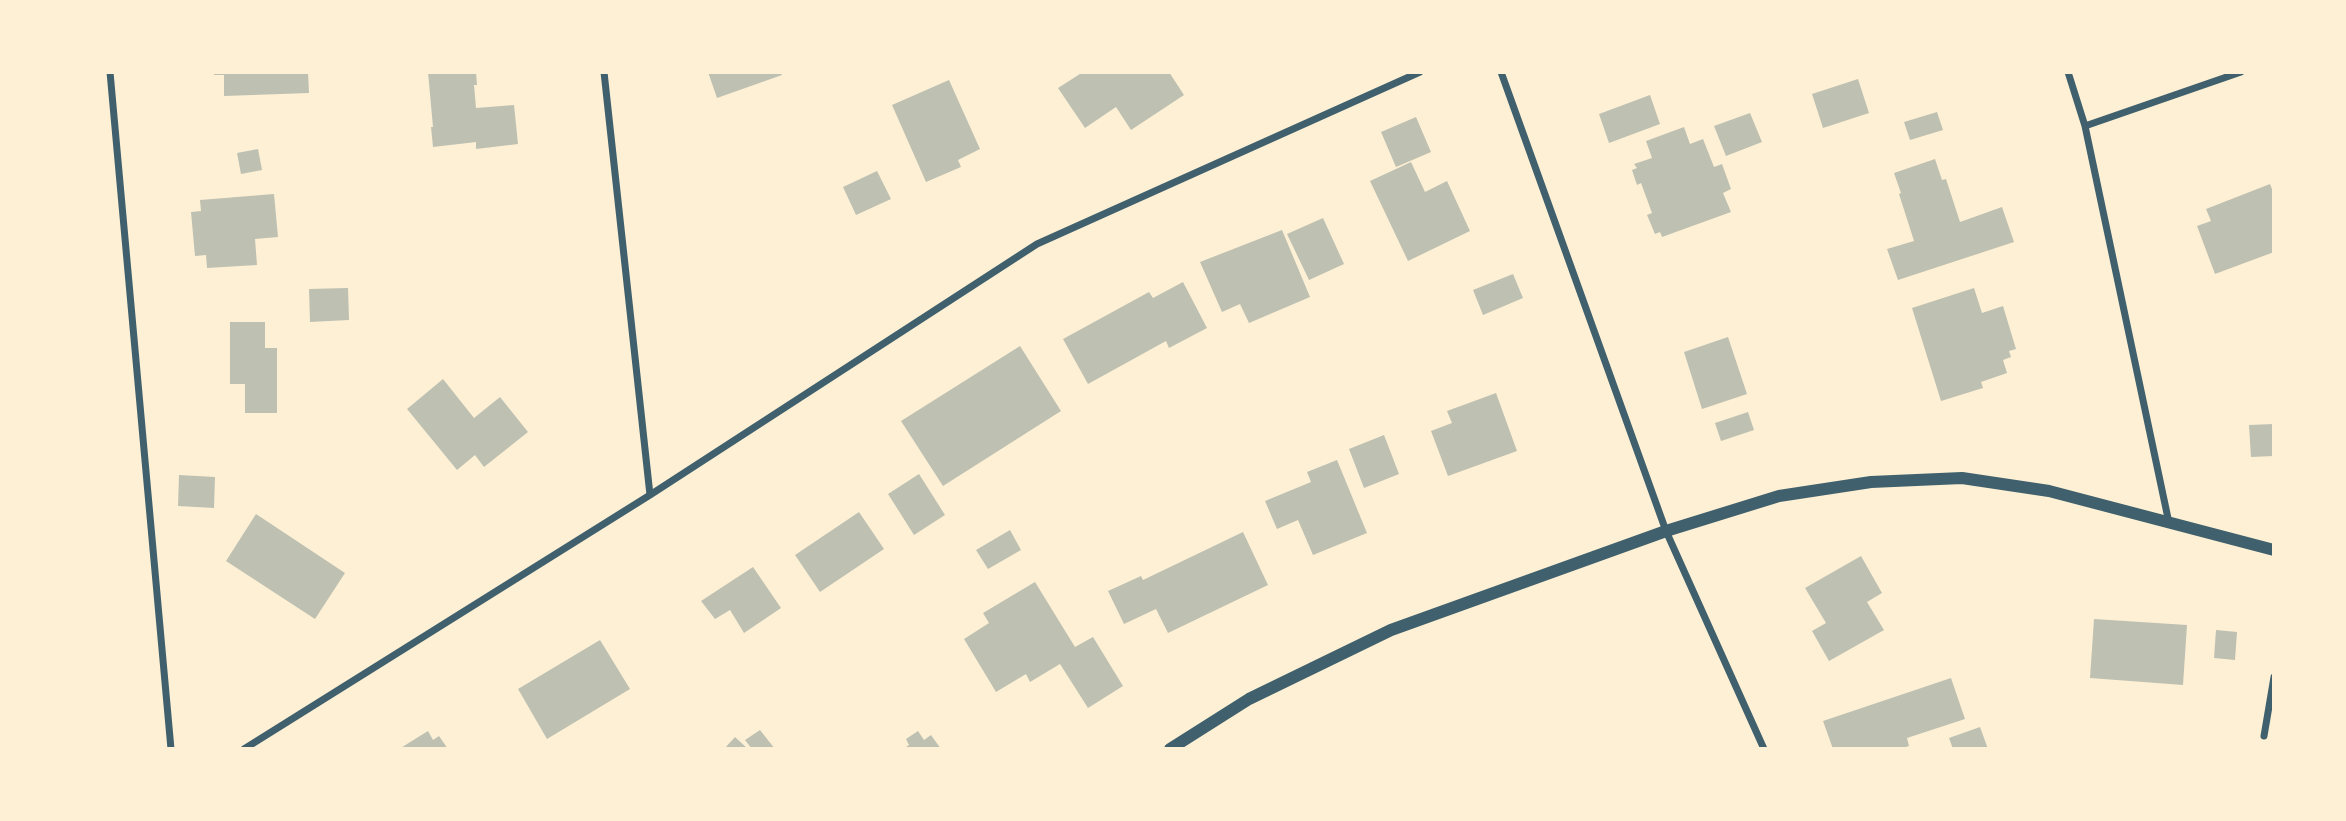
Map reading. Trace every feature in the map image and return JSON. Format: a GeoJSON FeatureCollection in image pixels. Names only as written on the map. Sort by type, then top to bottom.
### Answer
{"type":"FeatureCollection","features":[{"type":"Feature","properties":{"kind":"street"},"geometry":{"type":"LineString","coordinates":[[110,72],[171,749]]}},
{"type":"Feature","properties":{"kind":"street"},"geometry":{"type":"LineString","coordinates":[[604,72],[650,495]]}},
{"type":"Feature","properties":{"kind":"street"},"geometry":{"type":"LineString","coordinates":[[244,749],[650,495],[1037,244],[1420,72]]}},
{"type":"Feature","properties":{"kind":"street"},"geometry":{"type":"LineString","coordinates":[[1501,72],[1666,531],[1765,749]]}},
{"type":"Feature","properties":{"kind":"street"},"geometry":{"type":"LineString","coordinates":[[2068,72],[2085,126],[2169,523]]}},
{"type":"Feature","properties":{"kind":"street"},"geometry":{"type":"LineString","coordinates":[[2085,126],[2241,72]]}},
{"type":"Feature","properties":{"kind":"street"},"geometry":{"type":"LineString","coordinates":[[1170,749],[1250,699],[1391,630],[1666,531],[1779,496],[1871,482],[1962,478],[2049,491],[2274,550]]}},
{"type":"Feature","properties":{"kind":"street"},"geometry":{"type":"LineString","coordinates":[[2264,736],[2274,677]]}},
{"type":"Feature","properties":{"kind":"building"},"geometry":{"type":"Polygon","coordinates":[[[214,72],[308,72],[309,93],[224,96],[224,75],[214,75],[214,72]]]}},
{"type":"Feature","properties":{"kind":"building"},"geometry":{"type":"Polygon","coordinates":[[[428,72],[476,72],[476,108],[514,105],[518,144],[476,149],[476,142],[433,147],[428,72]]]}},
{"type":"Feature","properties":{"kind":"building"},"geometry":{"type":"Polygon","coordinates":[[[708,72],[780,72],[782,75],[717,98],[708,72]]]}},
{"type":"Feature","properties":{"kind":"building"},"geometry":{"type":"Polygon","coordinates":[[[1083,72],[1169,72],[1184,95],[1131,130],[1116,107],[1085,128],[1058,88],[1083,72]]]}},
{"type":"Feature","properties":{"kind":"building"},"geometry":{"type":"Polygon","coordinates":[[[1858,79],[1869,113],[1823,128],[1812,94],[1858,79]]]}},
{"type":"Feature","properties":{"kind":"building"},"geometry":{"type":"Polygon","coordinates":[[[949,80],[980,149],[958,160],[961,167],[926,182],[892,105],[949,80]]]}},
{"type":"Feature","properties":{"kind":"building"},"geometry":{"type":"Polygon","coordinates":[[[1650,95],[1660,124],[1609,143],[1599,114],[1650,95]]]}},
{"type":"Feature","properties":{"kind":"building"},"geometry":{"type":"Polygon","coordinates":[[[1937,112],[1943,130],[1910,140],[1904,122],[1937,112]]]}},
{"type":"Feature","properties":{"kind":"building"},"geometry":{"type":"Polygon","coordinates":[[[1750,113],[1762,142],[1726,156],[1714,126],[1750,113]]]}},
{"type":"Feature","properties":{"kind":"building"},"geometry":{"type":"Polygon","coordinates":[[[1416,117],[1431,152],[1396,167],[1381,132],[1416,117]]]}},
{"type":"Feature","properties":{"kind":"building"},"geometry":{"type":"Polygon","coordinates":[[[1684,127],[1690,144],[1703,139],[1714,167],[1722,164],[1731,189],[1723,193],[1731,212],[1662,237],[1660,232],[1655,234],[1647,215],[1652,213],[1641,183],[1637,185],[1632,170],[1637,168],[1634,164],[1652,158],[1646,141],[1684,127]]]}},
{"type":"Feature","properties":{"kind":"building"},"geometry":{"type":"Polygon","coordinates":[[[258,149],[262,170],[241,174],[237,153],[258,149]]]}},
{"type":"Feature","properties":{"kind":"building"},"geometry":{"type":"Polygon","coordinates":[[[1935,159],[1942,180],[1946,179],[1960,222],[2002,207],[2014,242],[1898,280],[1887,249],[1914,241],[1894,173],[1935,159]]]}},
{"type":"Feature","properties":{"kind":"building"},"geometry":{"type":"Polygon","coordinates":[[[1411,162],[1425,192],[1447,181],[1470,231],[1408,261],[1370,181],[1411,162]]]}},
{"type":"Feature","properties":{"kind":"building"},"geometry":{"type":"Polygon","coordinates":[[[877,171],[891,199],[856,215],[843,187],[877,171]]]}},
{"type":"Feature","properties":{"kind":"building"},"geometry":{"type":"Polygon","coordinates":[[[2270,184],[2274,194],[2274,252],[2215,274],[2197,226],[2211,221],[2206,209],[2270,184]]]}},
{"type":"Feature","properties":{"kind":"building"},"geometry":{"type":"Polygon","coordinates":[[[274,194],[278,237],[255,239],[257,265],[207,268],[206,255],[195,256],[191,212],[201,211],[200,200],[274,194]]]}},
{"type":"Feature","properties":{"kind":"building"},"geometry":{"type":"Polygon","coordinates":[[[1323,218],[1344,264],[1309,280],[1287,234],[1323,218]]]}},
{"type":"Feature","properties":{"kind":"building"},"geometry":{"type":"Polygon","coordinates":[[[1282,230],[1310,297],[1249,323],[1240,304],[1222,312],[1200,262],[1282,230]]]}},
{"type":"Feature","properties":{"kind":"building"},"geometry":{"type":"Polygon","coordinates":[[[1513,274],[1523,298],[1483,315],[1473,290],[1513,274]]]}},
{"type":"Feature","properties":{"kind":"building"},"geometry":{"type":"Polygon","coordinates":[[[1183,282],[1207,328],[1169,348],[1166,341],[1088,384],[1063,339],[1149,292],[1153,298],[1183,282]]]}},
{"type":"Feature","properties":{"kind":"building"},"geometry":{"type":"Polygon","coordinates":[[[348,288],[349,320],[310,322],[309,289],[348,288]]]}},
{"type":"Feature","properties":{"kind":"building"},"geometry":{"type":"Polygon","coordinates":[[[1974,288],[1982,313],[2003,306],[2016,349],[2009,351],[2011,357],[2003,360],[2007,373],[1981,382],[1983,388],[1941,401],[1912,308],[1974,288]]]}},
{"type":"Feature","properties":{"kind":"building"},"geometry":{"type":"Polygon","coordinates":[[[230,322],[265,322],[265,348],[277,348],[277,413],[245,413],[245,384],[230,384],[230,322]]]}},
{"type":"Feature","properties":{"kind":"building"},"geometry":{"type":"Polygon","coordinates":[[[1728,337],[1747,394],[1702,409],[1684,352],[1728,337]]]}},
{"type":"Feature","properties":{"kind":"building"},"geometry":{"type":"Polygon","coordinates":[[[1020,346],[1061,411],[943,486],[901,421],[1020,346]]]}},
{"type":"Feature","properties":{"kind":"building"},"geometry":{"type":"Polygon","coordinates":[[[443,379],[474,418],[500,397],[528,432],[484,467],[475,455],[457,470],[407,409],[443,379]]]}},
{"type":"Feature","properties":{"kind":"building"},"geometry":{"type":"Polygon","coordinates":[[[1496,393],[1517,451],[1448,476],[1431,431],[1452,423],[1447,411],[1496,393]]]}},
{"type":"Feature","properties":{"kind":"building"},"geometry":{"type":"Polygon","coordinates":[[[1748,412],[1754,430],[1721,441],[1715,423],[1748,412]]]}},
{"type":"Feature","properties":{"kind":"building"},"geometry":{"type":"Polygon","coordinates":[[[2274,424],[2274,456],[2251,457],[2249,425],[2274,424]]]}},
{"type":"Feature","properties":{"kind":"building"},"geometry":{"type":"Polygon","coordinates":[[[1384,435],[1399,474],[1364,488],[1349,449],[1384,435]]]}},
{"type":"Feature","properties":{"kind":"building"},"geometry":{"type":"Polygon","coordinates":[[[1337,460],[1367,533],[1313,555],[1298,520],[1277,529],[1265,501],[1311,482],[1307,472],[1337,460]]]}},
{"type":"Feature","properties":{"kind":"building"},"geometry":{"type":"Polygon","coordinates":[[[919,474],[945,515],[914,535],[888,494],[919,474]]]}},
{"type":"Feature","properties":{"kind":"building"},"geometry":{"type":"Polygon","coordinates":[[[179,475],[215,477],[214,508],[178,506],[179,475]]]}},
{"type":"Feature","properties":{"kind":"building"},"geometry":{"type":"Polygon","coordinates":[[[859,512],[884,549],[820,592],[795,555],[859,512]]]}},
{"type":"Feature","properties":{"kind":"building"},"geometry":{"type":"Polygon","coordinates":[[[256,514],[345,573],[315,619],[226,561],[256,514]]]}},
{"type":"Feature","properties":{"kind":"building"},"geometry":{"type":"Polygon","coordinates":[[[1010,530],[1021,550],[988,569],[976,550],[1010,530]]]}},
{"type":"Feature","properties":{"kind":"building"},"geometry":{"type":"Polygon","coordinates":[[[1243,532],[1268,585],[1168,633],[1156,609],[1124,624],[1108,591],[1141,576],[1143,580],[1243,532]]]}},
{"type":"Feature","properties":{"kind":"building"},"geometry":{"type":"Polygon","coordinates":[[[1861,556],[1882,593],[1867,602],[1884,630],[1829,661],[1812,631],[1826,623],[1805,588],[1861,556]]]}},
{"type":"Feature","properties":{"kind":"building"},"geometry":{"type":"Polygon","coordinates":[[[753,567],[781,608],[744,633],[730,610],[715,619],[701,601],[753,567]]]}},
{"type":"Feature","properties":{"kind":"building"},"geometry":{"type":"Polygon","coordinates":[[[1035,582],[1075,647],[1093,637],[1123,686],[1088,708],[1060,664],[1030,682],[1026,674],[996,692],[964,639],[989,623],[983,613],[1035,582]]]}},
{"type":"Feature","properties":{"kind":"building"},"geometry":{"type":"Polygon","coordinates":[[[2094,619],[2187,625],[2183,685],[2090,678],[2094,619]]]}},
{"type":"Feature","properties":{"kind":"building"},"geometry":{"type":"Polygon","coordinates":[[[2216,630],[2237,632],[2235,660],[2214,658],[2216,630]]]}},
{"type":"Feature","properties":{"kind":"building"},"geometry":{"type":"Polygon","coordinates":[[[600,640],[630,689],[547,739],[518,689],[600,640]]]}},
{"type":"Feature","properties":{"kind":"building"},"geometry":{"type":"Polygon","coordinates":[[[1951,678],[1965,719],[1907,738],[1909,746],[1900,749],[1833,749],[1823,721],[1951,678]]]}},
{"type":"Feature","properties":{"kind":"building"},"geometry":{"type":"Polygon","coordinates":[[[1980,727],[1988,749],[1953,749],[1949,738],[1980,727]]]}},
{"type":"Feature","properties":{"kind":"building"},"geometry":{"type":"Polygon","coordinates":[[[760,730],[775,749],[752,749],[745,740],[760,730]]]}},
{"type":"Feature","properties":{"kind":"building"},"geometry":{"type":"Polygon","coordinates":[[[428,731],[433,740],[439,736],[448,749],[399,749],[428,731]]]}},
{"type":"Feature","properties":{"kind":"building"},"geometry":{"type":"Polygon","coordinates":[[[918,731],[924,740],[931,735],[941,749],[903,749],[909,745],[906,739],[918,731]]]}},
{"type":"Feature","properties":{"kind":"building"},"geometry":{"type":"Polygon","coordinates":[[[735,737],[748,749],[724,749],[735,737]]]}}]}
